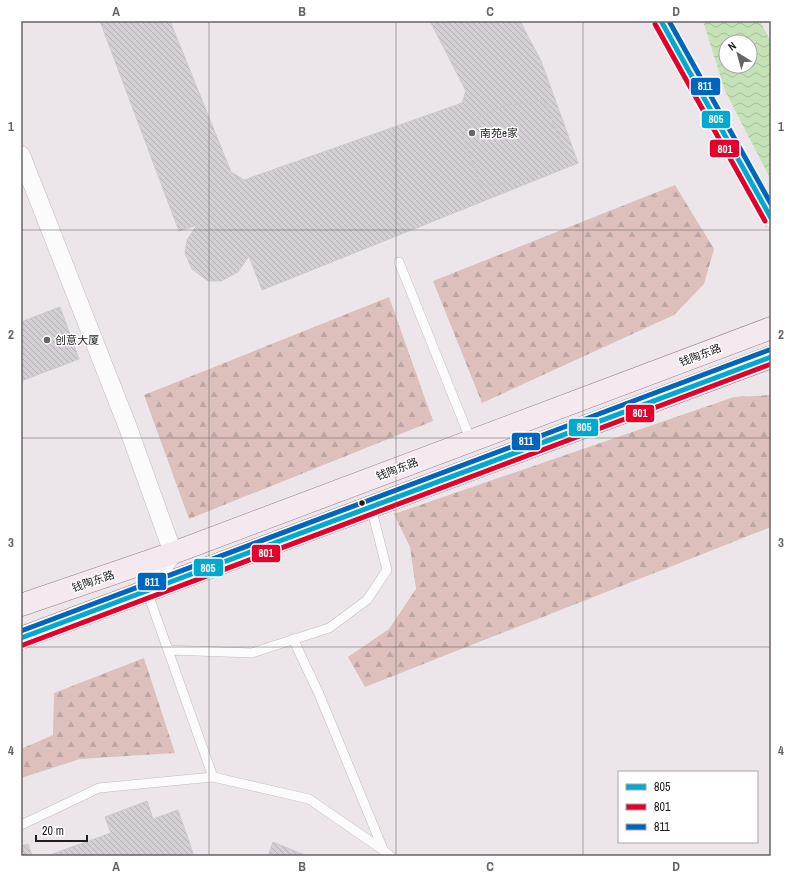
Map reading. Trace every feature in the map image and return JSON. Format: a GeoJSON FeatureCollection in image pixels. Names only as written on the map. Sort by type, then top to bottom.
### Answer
{"type":"FeatureCollection","features":[{"type":"Feature","properties":{"kind":"street"},"geometry":{"type":"LineString","coordinates":[[661,21],[771,218]]}},
{"type":"Feature","properties":{"kind":"street"},"geometry":{"type":"LineString","coordinates":[[21,155],[127,425],[173,553],[147,591]]}},
{"type":"Feature","properties":{"kind":"street","name":"钱陶东路"},"geometry":{"type":"LineString","coordinates":[[21,605],[173,553],[771,328]]}},
{"type":"Feature","properties":{"kind":"street"},"geometry":{"type":"LineString","coordinates":[[21,638],[771,356]]}},
{"type":"Feature","properties":{"kind":"lane"},"geometry":{"type":"LineString","coordinates":[[399,262],[471,441]]}},
{"type":"Feature","properties":{"kind":"lane"},"geometry":{"type":"LineString","coordinates":[[168,650],[252,653],[329,628],[367,600],[387,570],[370,507]]}},
{"type":"Feature","properties":{"kind":"lane"},"geometry":{"type":"LineString","coordinates":[[147,591],[213,777]]}},
{"type":"Feature","properties":{"kind":"lane"},"geometry":{"type":"LineString","coordinates":[[293,639],[319,694],[386,853]]}},
{"type":"Feature","properties":{"kind":"lane"},"geometry":{"type":"LineString","coordinates":[[21,825],[99,788],[213,777],[309,799],[386,853]]}},
{"type":"Feature","properties":{"kind":"green space"},"geometry":{"type":"Polygon","coordinates":[[[675,185],[714,249],[704,284],[674,315],[482,403],[433,281],[675,185]]]}},
{"type":"Feature","properties":{"kind":"green space"},"geometry":{"type":"Polygon","coordinates":[[[389,297],[433,421],[189,519],[144,395],[389,297]]]}},
{"type":"Feature","properties":{"kind":"green space"},"geometry":{"type":"Polygon","coordinates":[[[771,395],[771,527],[365,687],[348,657],[389,629],[416,589],[410,547],[394,514],[734,397],[771,395]]]}},
{"type":"Feature","properties":{"kind":"green space"},"geometry":{"type":"Polygon","coordinates":[[[144,658],[175,753],[80,759],[21,778],[21,749],[53,735],[54,693],[144,658]]]}},
{"type":"Feature","properties":{"kind":"water"},"geometry":{"type":"Polygon","coordinates":[[[703,21],[760,21],[771,42],[771,180],[725,91],[720,74],[758,74],[758,34],[718,34],[718,69],[703,21]]]}},
{"type":"Feature","properties":{"kind":"building","name":"南苑e家"},"geometry":{"type":"Polygon","coordinates":[[[100,21],[170,21],[231,172],[244,180],[462,103],[466,91],[430,21],[520,21],[541,61],[578,163],[262,290],[249,256],[238,272],[221,281],[208,281],[192,269],[185,253],[187,240],[197,225],[179,231],[100,21]]]}},
{"type":"Feature","properties":{"kind":"building"},"geometry":{"type":"Polygon","coordinates":[[[544,101],[566,155],[539,173],[514,182],[481,186],[462,134],[482,115],[507,105],[544,101]]]}},
{"type":"Feature","properties":{"kind":"building","name":"创意大厦"},"geometry":{"type":"Polygon","coordinates":[[[60,307],[79,359],[21,381],[21,322],[60,307]]]}},
{"type":"Feature","properties":{"kind":"building"},"geometry":{"type":"Polygon","coordinates":[[[147,801],[153,819],[178,810],[194,856],[47,856],[111,833],[105,817],[147,801]]]}},
{"type":"Feature","properties":{"kind":"building"},"geometry":{"type":"Polygon","coordinates":[[[273,842],[307,856],[268,856],[273,842]]]}},
{"type":"Feature","properties":{"kind":"building"},"geometry":{"type":"Polygon","coordinates":[[[28,844],[32,856],[21,856],[21,846],[28,844]]]}},
{"type":"Feature","properties":{"kind":"transit line","name":"805"},"geometry":{"type":"LineString","coordinates":[[661,21],[771,218]]}},
{"type":"Feature","properties":{"kind":"transit line","name":"811"},"geometry":{"type":"LineString","coordinates":[[669,21],[771,204]]}},
{"type":"Feature","properties":{"kind":"transit line","name":"801"},"geometry":{"type":"LineString","coordinates":[[655,24],[765,221]]}},
{"type":"Feature","properties":{"kind":"transit line","name":"811"},"geometry":{"type":"LineString","coordinates":[[21,631],[769,350]]}},
{"type":"Feature","properties":{"kind":"transit line","name":"805"},"geometry":{"type":"LineString","coordinates":[[21,638],[771,357]]}},
{"type":"Feature","properties":{"kind":"transit line","name":"801"},"geometry":{"type":"LineString","coordinates":[[23,645],[771,364]]}},
{"type":"Feature","properties":{"kind":"place","name":"南苑e家"},"geometry":{"type":"Point","coordinates":[472,133]}},
{"type":"Feature","properties":{"kind":"place","name":"创意大厦"},"geometry":{"type":"Point","coordinates":[47,340]}}]}
